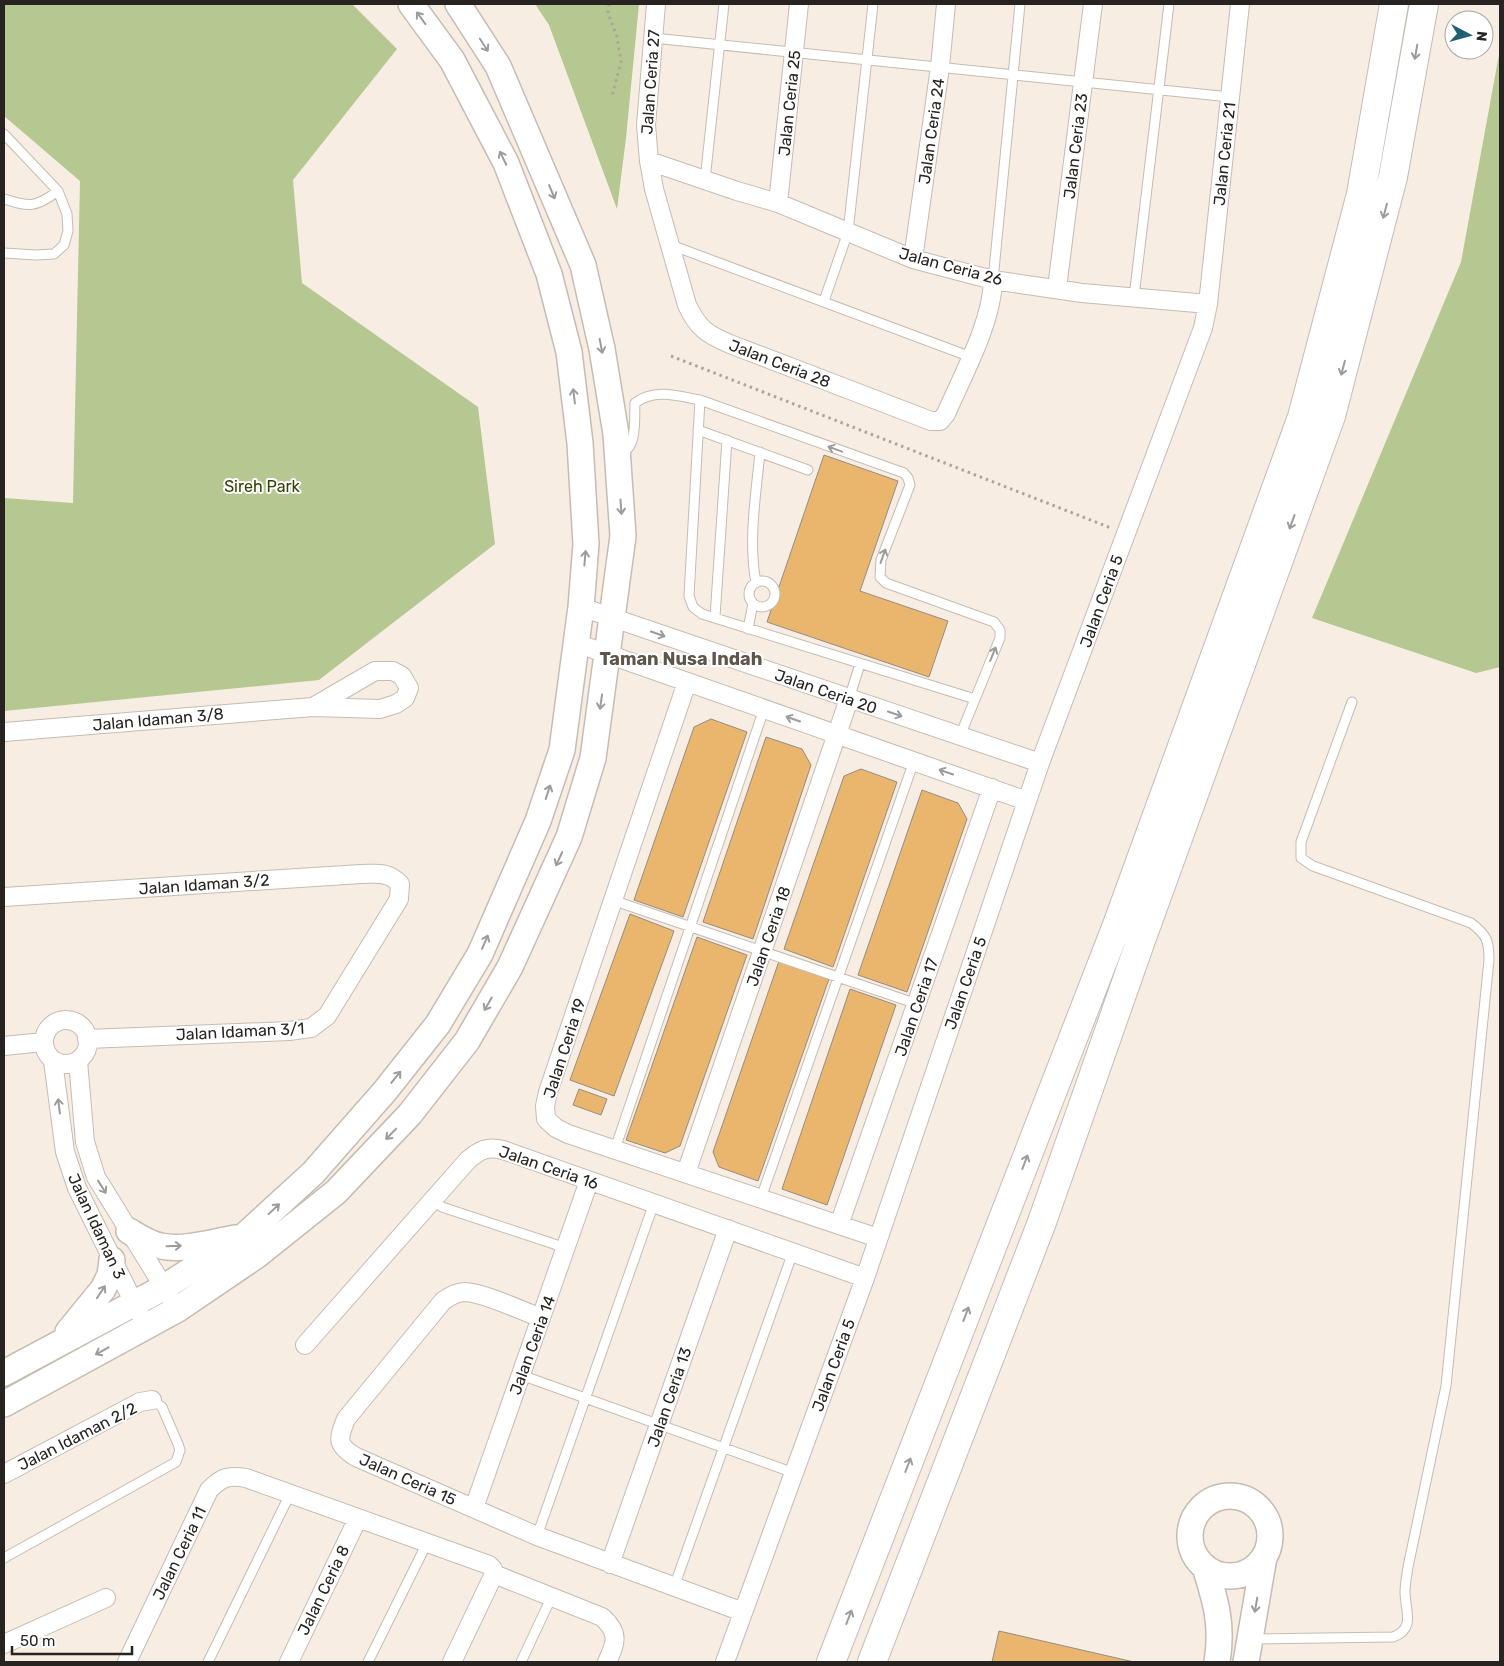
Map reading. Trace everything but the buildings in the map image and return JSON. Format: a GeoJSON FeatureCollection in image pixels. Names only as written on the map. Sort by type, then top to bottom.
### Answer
{"type":"FeatureCollection","features":[{"type":"Feature","properties":{"kind":"highway"},"geometry":{"type":"LineString","coordinates":[[831,1662],[1117,925],[1302,417],[1361,194],[1394,4]]}},
{"type":"Feature","properties":{"kind":"highway"},"geometry":{"type":"LineString","coordinates":[[872,1662],[1042,1222],[1140,943],[1331,416],[1393,178],[1424,4]]}},
{"type":"Feature","properties":{"kind":"main road"},"geometry":{"type":"LineString","coordinates":[[4,1373],[163,1288],[243,1237],[313,1173],[385,1091],[438,1024],[480,954],[538,821],[562,750],[581,607],[586,544],[580,443],[569,352],[549,274],[506,163],[452,60],[411,4]]}},
{"type":"Feature","properties":{"kind":"main road"},"geometry":{"type":"LineString","coordinates":[[4,1404],[178,1309],[256,1256],[336,1192],[410,1114],[467,1041],[510,967],[569,837],[593,758],[623,536],[616,434],[602,349],[583,265],[498,66],[458,4]]}},
{"type":"Feature","properties":{"kind":"main road"},"geometry":{"type":"LineString","coordinates":[[129,1231],[151,1243],[166,1247],[243,1237]]}},
{"type":"Feature","properties":{"kind":"main road"},"geometry":{"type":"LineString","coordinates":[[59,1343],[103,1289],[110,1275],[112,1260]]}},
{"type":"Feature","properties":{"kind":"main road"},"geometry":{"type":"LineString","coordinates":[[1248,1651],[1264,1557],[1269,1545],[1270,1532],[1267,1519],[1260,1508],[1249,1500],[1237,1496],[1224,1496],[1211,1500],[1201,1508],[1194,1519],[1190,1532],[1191,1546],[1196,1558],[1205,1567],[1217,1574],[1230,1576],[1244,1574],[1255,1567],[1264,1557]]}},
{"type":"Feature","properties":{"kind":"main road"},"geometry":{"type":"LineString","coordinates":[[1205,1567],[1218,1608],[1220,1637],[1217,1662]]}},
{"type":"Feature","properties":{"kind":"street","name":"Jalan Ceria 27"},"geometry":{"type":"LineString","coordinates":[[649,161],[646,125],[656,4]]}},
{"type":"Feature","properties":{"kind":"street","name":"Jalan Ceria 25"},"geometry":{"type":"LineString","coordinates":[[778,203],[799,4]]}},
{"type":"Feature","properties":{"kind":"street","name":"Jalan Ceria 24"},"geometry":{"type":"LineString","coordinates":[[913,259],[940,67],[946,4]]}},
{"type":"Feature","properties":{"kind":"street","name":"Jalan Ceria 23"},"geometry":{"type":"LineString","coordinates":[[1057,288],[1093,4]]}},
{"type":"Feature","properties":{"kind":"street","name":"Jalan Ceria 21"},"geometry":{"type":"LineString","coordinates":[[1208,304],[1240,4]]}},
{"type":"Feature","properties":{"kind":"street"},"geometry":{"type":"LineString","coordinates":[[649,161],[705,180]]}},
{"type":"Feature","properties":{"kind":"street","name":"Jalan Ceria 28"},"geometry":{"type":"LineString","coordinates":[[649,161],[654,189],[687,305],[695,321],[704,331],[730,344],[931,421],[940,421],[946,414],[984,326],[993,296],[994,280]]}},
{"type":"Feature","properties":{"kind":"street","name":"Jalan Ceria 26"},"geometry":{"type":"LineString","coordinates":[[705,180],[778,203],[913,259],[994,280],[1082,293],[1208,304]]}},
{"type":"Feature","properties":{"kind":"street","name":"Jalan Ceria 5"},"geometry":{"type":"LineString","coordinates":[[725,1662],[865,1278],[1040,763],[1203,328],[1208,304]]}},
{"type":"Feature","properties":{"kind":"street","name":"Jalan Ceria 20"},"geometry":{"type":"LineString","coordinates":[[581,607],[1040,763]]}},
{"type":"Feature","properties":{"kind":"street"},"geometry":{"type":"LineString","coordinates":[[576,643],[1027,801]]}},
{"type":"Feature","properties":{"kind":"street","name":"Jalan Ceria 19"},"geometry":{"type":"LineString","coordinates":[[687,682],[548,1092],[545,1106],[546,1119],[556,1128],[568,1134],[878,1238]]}},
{"type":"Feature","properties":{"kind":"street","name":"Jalan Ceria 18"},"geometry":{"type":"LineString","coordinates":[[686,1173],[849,698]]}},
{"type":"Feature","properties":{"kind":"street","name":"Jalan Idaman 3/8"},"geometry":{"type":"LineString","coordinates":[[4,732],[313,707]]}},
{"type":"Feature","properties":{"kind":"street","name":"Jalan Ceria 17"},"geometry":{"type":"LineString","coordinates":[[839,1225],[992,788]]}},
{"type":"Feature","properties":{"kind":"street","name":"Jalan Idaman 3/2"},"geometry":{"type":"LineString","coordinates":[[4,897],[361,874],[393,876],[400,884]]}},
{"type":"Feature","properties":{"kind":"street","name":"Jalan Idaman 3/1"},"geometry":{"type":"LineString","coordinates":[[87,1039],[289,1031],[311,1028],[327,1016],[399,899],[400,884]]}},
{"type":"Feature","properties":{"kind":"street"},"geometry":{"type":"LineString","coordinates":[[67,1020],[80,1026],[87,1039],[86,1051],[78,1061],[65,1064],[53,1061],[46,1052],[44,1042],[48,1029],[54,1024],[67,1020]]}},
{"type":"Feature","properties":{"kind":"street"},"geometry":{"type":"LineString","coordinates":[[4,1046],[44,1042]]}},
{"type":"Feature","properties":{"kind":"street","name":"Jalan Idaman 3"},"geometry":{"type":"LineString","coordinates":[[53,1061],[65,1152],[76,1188],[145,1327]]}},
{"type":"Feature","properties":{"kind":"street","name":"Jalan Idaman 3"},"geometry":{"type":"LineString","coordinates":[[78,1061],[85,1142],[96,1177],[163,1288],[178,1309]]}},
{"type":"Feature","properties":{"kind":"street","name":"Jalan Ceria 16"},"geometry":{"type":"LineString","coordinates":[[305,1345],[468,1160],[484,1148],[502,1150],[865,1278]]}},
{"type":"Feature","properties":{"kind":"street","name":"Jalan Ceria 14"},"geometry":{"type":"LineString","coordinates":[[474,1508],[590,1181]]}},
{"type":"Feature","properties":{"kind":"street","name":"Jalan Ceria 13"},"geometry":{"type":"LineString","coordinates":[[610,1564],[728,1229]]}},
{"type":"Feature","properties":{"kind":"street","name":"Jalan Ceria 15"},"geometry":{"type":"LineString","coordinates":[[541,1318],[476,1294],[464,1292],[452,1295],[443,1301],[346,1419],[340,1442],[344,1450],[356,1457],[538,1536],[744,1612]]}},
{"type":"Feature","properties":{"kind":"street","name":"Jalan Idaman 2/2"},"geometry":{"type":"LineString","coordinates":[[4,1474],[140,1402],[152,1400]]}},
{"type":"Feature","properties":{"kind":"street","name":"Jalan Ceria 11"},"geometry":{"type":"LineString","coordinates":[[127,1662],[209,1490],[226,1477],[246,1478],[290,1494]]}},
{"type":"Feature","properties":{"kind":"street"},"geometry":{"type":"LineString","coordinates":[[290,1494],[427,1542],[489,1565],[493,1569],[494,1574],[452,1662]]}},
{"type":"Feature","properties":{"kind":"street","name":"Jalan Ceria 8"},"geometry":{"type":"LineString","coordinates":[[289,1662],[358,1518]]}},
{"type":"Feature","properties":{"kind":"street"},"geometry":{"type":"LineString","coordinates":[[494,1574],[602,1617],[610,1624],[615,1633],[615,1644],[607,1662]]}},
{"type":"Feature","properties":{"kind":"street"},"geometry":{"type":"LineString","coordinates":[[6,1639],[106,1598]]}},
{"type":"Feature","properties":{"kind":"lane"},"geometry":{"type":"LineString","coordinates":[[705,180],[724,4]]}},
{"type":"Feature","properties":{"kind":"lane"},"geometry":{"type":"LineString","coordinates":[[824,301],[848,232],[873,4]]}},
{"type":"Feature","properties":{"kind":"lane"},"geometry":{"type":"LineString","coordinates":[[994,280],[1020,4]]}},
{"type":"Feature","properties":{"kind":"lane"},"geometry":{"type":"LineString","coordinates":[[1134,297],[1169,4]]}},
{"type":"Feature","properties":{"kind":"lane"},"geometry":{"type":"LineString","coordinates":[[653,38],[1230,97]]}},
{"type":"Feature","properties":{"kind":"lane"},"geometry":{"type":"LineString","coordinates":[[4,134],[58,191],[67,214],[68,231],[64,245],[54,254],[4,253]]}},
{"type":"Feature","properties":{"kind":"lane"},"geometry":{"type":"LineString","coordinates":[[4,199],[25,205],[36,205],[58,191]]}},
{"type":"Feature","properties":{"kind":"lane"},"geometry":{"type":"LineString","coordinates":[[670,245],[971,357]]}},
{"type":"Feature","properties":{"kind":"lane"},"geometry":{"type":"LineString","coordinates":[[617,453],[625,452],[631,446],[634,438],[635,403],[643,397],[666,393],[700,400],[904,473],[910,485],[881,560],[880,577],[886,583],[994,622],[1000,630],[1000,638],[960,736]]}},
{"type":"Feature","properties":{"kind":"lane"},"geometry":{"type":"LineString","coordinates":[[700,400],[689,596],[693,607],[702,614],[976,699]]}},
{"type":"Feature","properties":{"kind":"lane"},"geometry":{"type":"LineString","coordinates":[[698,430],[808,470]]}},
{"type":"Feature","properties":{"kind":"lane"},"geometry":{"type":"LineString","coordinates":[[715,617],[727,440]]}},
{"type":"Feature","properties":{"kind":"lane"},"geometry":{"type":"LineString","coordinates":[[756,583],[753,564],[753,538],[760,452]]}},
{"type":"Feature","properties":{"kind":"lane"},"geometry":{"type":"LineString","coordinates":[[765,582],[772,586],[775,595],[769,606],[760,607],[753,603],[750,600],[749,592],[756,583],[765,582]]}},
{"type":"Feature","properties":{"kind":"lane"},"geometry":{"type":"LineString","coordinates":[[748,628],[753,603]]}},
{"type":"Feature","properties":{"kind":"lane"},"geometry":{"type":"LineString","coordinates":[[849,698],[860,664]]}},
{"type":"Feature","properties":{"kind":"lane"},"geometry":{"type":"LineString","coordinates":[[1248,1651],[1392,1637],[1400,1635],[1405,1630],[1407,1622],[1405,1592],[1408,1567],[1447,1376],[1489,949],[1487,938],[1471,923],[1312,866],[1301,858],[1301,842],[1352,702]]}},
{"type":"Feature","properties":{"kind":"lane"},"geometry":{"type":"LineString","coordinates":[[615,1149],[764,709]]}},
{"type":"Feature","properties":{"kind":"lane"},"geometry":{"type":"LineString","coordinates":[[761,1198],[914,761]]}},
{"type":"Feature","properties":{"kind":"lane"},"geometry":{"type":"LineString","coordinates":[[612,900],[917,1004]]}},
{"type":"Feature","properties":{"kind":"lane"},"geometry":{"type":"LineString","coordinates":[[432,1200],[442,1207],[566,1248]]}},
{"type":"Feature","properties":{"kind":"lane"},"geometry":{"type":"LineString","coordinates":[[538,1536],[654,1204]]}},
{"type":"Feature","properties":{"kind":"lane"},"geometry":{"type":"LineString","coordinates":[[674,1587],[793,1252]]}},
{"type":"Feature","properties":{"kind":"lane"},"geometry":{"type":"LineString","coordinates":[[521,1375],[794,1473]]}},
{"type":"Feature","properties":{"kind":"lane"},"geometry":{"type":"LineString","coordinates":[[4,1558],[176,1462],[180,1450],[178,1444],[162,1407],[152,1400]]}},
{"type":"Feature","properties":{"kind":"lane"},"geometry":{"type":"LineString","coordinates":[[208,1662],[290,1494]]}},
{"type":"Feature","properties":{"kind":"lane"},"geometry":{"type":"LineString","coordinates":[[368,1662],[427,1542]]}},
{"type":"Feature","properties":{"kind":"lane"},"geometry":{"type":"LineString","coordinates":[[521,1662],[552,1596]]}},
{"type":"Feature","properties":{"kind":"path"},"geometry":{"type":"LineString","coordinates":[[609,4],[608,13],[618,37],[621,62],[612,96]]}},
{"type":"Feature","properties":{"kind":"path"},"geometry":{"type":"LineString","coordinates":[[671,356],[1126,534]]}},
{"type":"Feature","properties":{"kind":"green space","name":"Sireh Park"},"geometry":{"type":"Polygon","coordinates":[[[4,4],[352,4],[397,49],[293,180],[302,283],[478,407],[495,544],[319,680],[4,711],[4,498],[73,503],[80,181],[4,116],[4,4]]]}},
{"type":"Feature","properties":{"kind":"green space"},"geometry":{"type":"Polygon","coordinates":[[[535,4],[639,4],[617,209],[549,25],[535,4]]]}},
{"type":"Feature","properties":{"kind":"green space"},"geometry":{"type":"Polygon","coordinates":[[[1500,49],[1500,667],[1476,673],[1312,618],[1461,262],[1500,49]]]}},
{"type":"Feature","properties":{"kind":"district","name":"Taman Nusa Indah"},"geometry":{"type":"Point","coordinates":[681,659]}}]}
